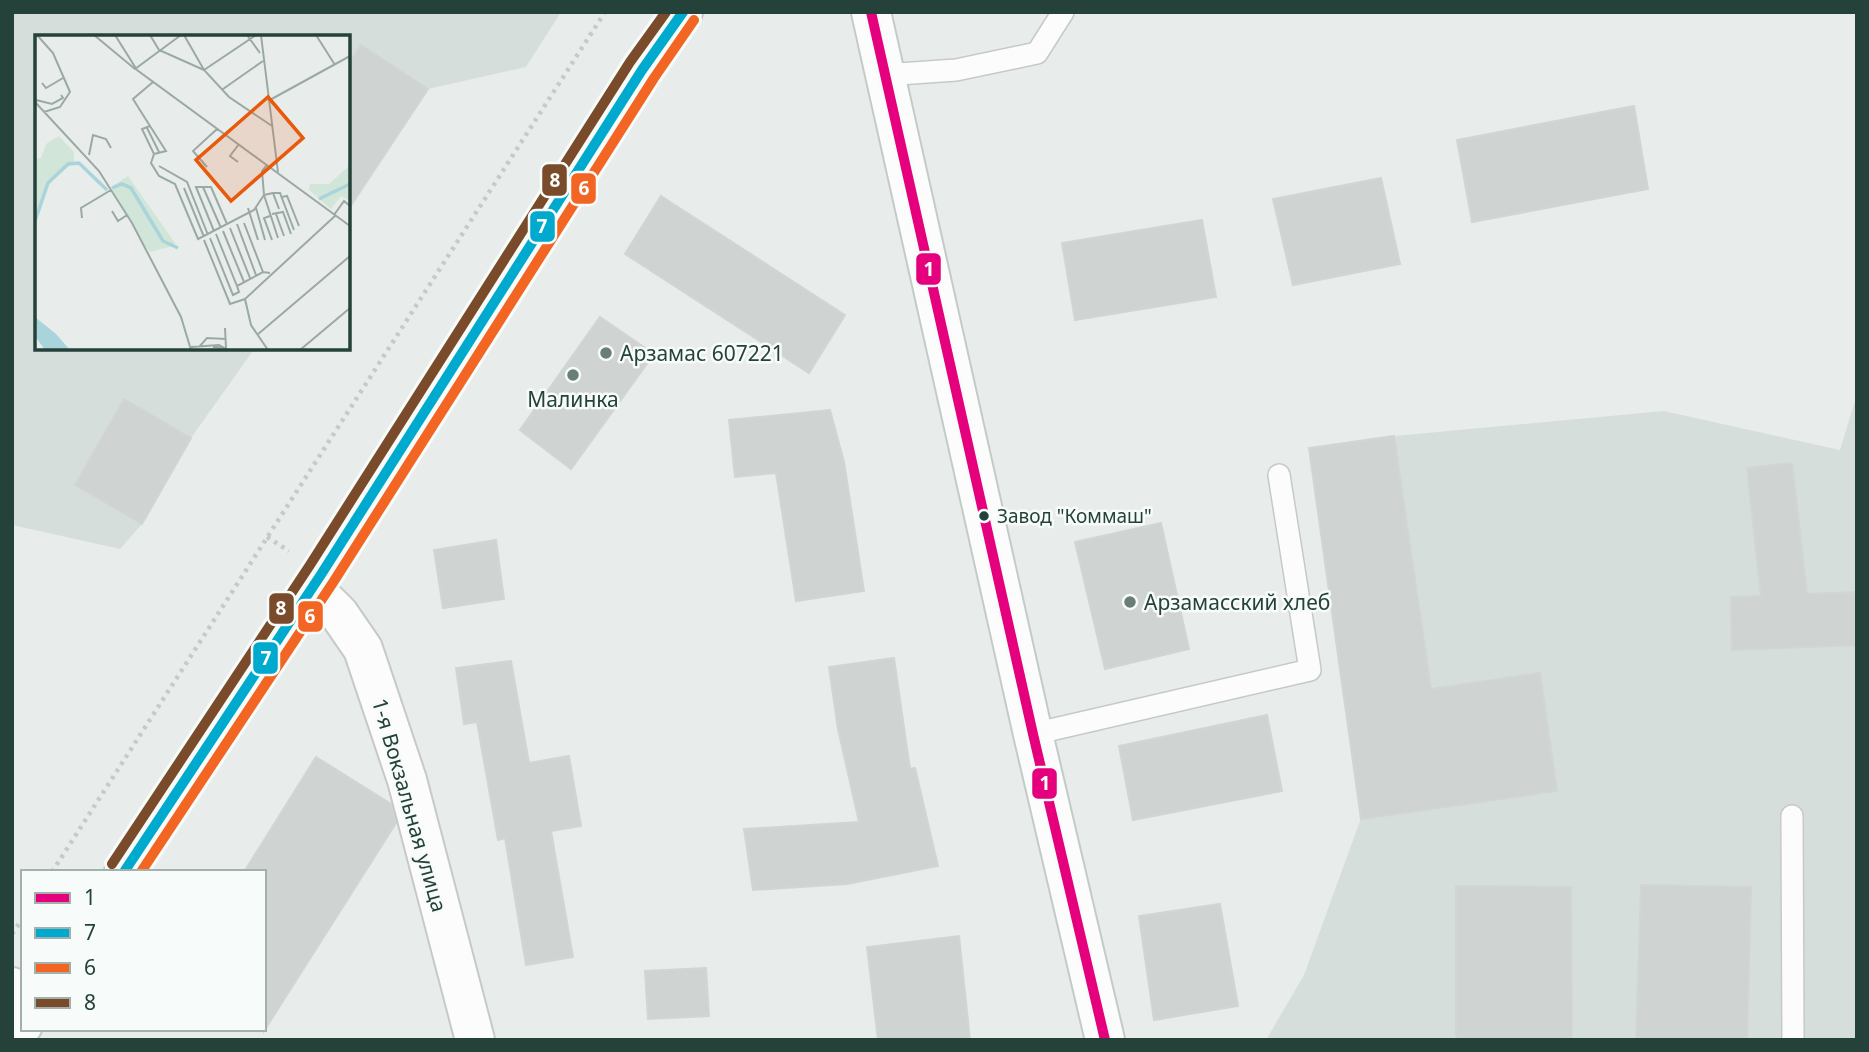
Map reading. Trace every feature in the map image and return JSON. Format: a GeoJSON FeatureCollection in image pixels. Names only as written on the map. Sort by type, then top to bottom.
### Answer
{"type":"FeatureCollection","features":[{"type":"Feature","properties":{"kind":"street"},"geometry":{"type":"LineString","coordinates":[[125,870],[312,587],[634,82],[683,12]]}},
{"type":"Feature","properties":{"kind":"street"},"geometry":{"type":"LineString","coordinates":[[872,12],[1033,734],[1105,1040]]}},
{"type":"Feature","properties":{"kind":"street","name":"1-я Вокзальная улица"},"geometry":{"type":"LineString","coordinates":[[312,587],[339,614],[363,649],[407,780],[475,1040]]}},
{"type":"Feature","properties":{"kind":"lane"},"geometry":{"type":"LineString","coordinates":[[884,75],[956,69],[1037,53],[1063,12]]}},
{"type":"Feature","properties":{"kind":"lane"},"geometry":{"type":"LineString","coordinates":[[1033,734],[1310,670],[1279,475]]}},
{"type":"Feature","properties":{"kind":"lane"},"geometry":{"type":"LineString","coordinates":[[1792,816],[1793,1040]]}},
{"type":"Feature","properties":{"kind":"path"},"geometry":{"type":"LineString","coordinates":[[53,870],[605,12]]}},
{"type":"Feature","properties":{"kind":"shaded area"},"geometry":{"type":"Polygon","coordinates":[[[12,12],[561,12],[526,67],[428,89],[350,207],[350,35],[35,35],[35,350],[254,350],[191,438],[142,524],[120,549],[12,525],[12,12]]]}},
{"type":"Feature","properties":{"kind":"shaded area"},"geometry":{"type":"Polygon","coordinates":[[[1857,394],[1857,1040],[1266,1040],[1304,975],[1361,818],[1309,448],[1394,436],[1664,411],[1840,450],[1857,394]]]}},
{"type":"Feature","properties":{"kind":"building"},"geometry":{"type":"Polygon","coordinates":[[[361,45],[428,89],[350,207],[350,62],[361,45]]]}},
{"type":"Feature","properties":{"kind":"building"},"geometry":{"type":"Polygon","coordinates":[[[1634,106],[1648,189],[1472,222],[1457,140],[1634,106]]]}},
{"type":"Feature","properties":{"kind":"building"},"geometry":{"type":"Polygon","coordinates":[[[1381,178],[1400,264],[1293,285],[1273,199],[1381,178]]]}},
{"type":"Feature","properties":{"kind":"building"},"geometry":{"type":"Polygon","coordinates":[[[661,196],[845,315],[809,373],[625,254],[661,196]]]}},
{"type":"Feature","properties":{"kind":"building"},"geometry":{"type":"Polygon","coordinates":[[[1202,220],[1216,297],[1075,320],[1062,243],[1202,220]]]}},
{"type":"Feature","properties":{"kind":"building"},"geometry":{"type":"Polygon","coordinates":[[[600,317],[654,354],[571,469],[520,430],[600,317]]]}},
{"type":"Feature","properties":{"kind":"building"},"geometry":{"type":"Polygon","coordinates":[[[124,399],[191,438],[142,524],[75,485],[124,399]]]}},
{"type":"Feature","properties":{"kind":"building"},"geometry":{"type":"Polygon","coordinates":[[[830,410],[844,462],[864,591],[796,601],[776,473],[735,477],[729,420],[830,410]]]}},
{"type":"Feature","properties":{"kind":"building"},"geometry":{"type":"Polygon","coordinates":[[[1394,436],[1431,689],[1540,673],[1557,791],[1361,819],[1309,448],[1394,436]]]}},
{"type":"Feature","properties":{"kind":"building"},"geometry":{"type":"Polygon","coordinates":[[[1792,463],[1807,594],[1857,592],[1857,645],[1732,650],[1731,597],[1761,596],[1747,468],[1792,463]]]}},
{"type":"Feature","properties":{"kind":"building"},"geometry":{"type":"Polygon","coordinates":[[[1161,523],[1189,649],[1105,669],[1075,542],[1161,523]]]}},
{"type":"Feature","properties":{"kind":"building"},"geometry":{"type":"Polygon","coordinates":[[[496,540],[504,599],[443,608],[434,550],[496,540]]]}},
{"type":"Feature","properties":{"kind":"building"},"geometry":{"type":"Polygon","coordinates":[[[894,658],[910,769],[915,768],[938,866],[847,884],[753,890],[744,829],[859,822],[838,729],[829,667],[894,658]]]}},
{"type":"Feature","properties":{"kind":"building"},"geometry":{"type":"Polygon","coordinates":[[[511,661],[529,763],[569,756],[581,826],[551,831],[573,957],[526,965],[505,838],[498,840],[477,722],[464,724],[456,668],[511,661]]]}},
{"type":"Feature","properties":{"kind":"building"},"geometry":{"type":"Polygon","coordinates":[[[1267,715],[1282,791],[1133,820],[1119,746],[1267,715]]]}},
{"type":"Feature","properties":{"kind":"building"},"geometry":{"type":"Polygon","coordinates":[[[316,757],[391,804],[396,823],[266,1028],[266,870],[245,870],[316,757]]]}},
{"type":"Feature","properties":{"kind":"building"},"geometry":{"type":"Polygon","coordinates":[[[1641,885],[1751,887],[1747,1040],[1636,1040],[1641,885]]]}},
{"type":"Feature","properties":{"kind":"building"},"geometry":{"type":"Polygon","coordinates":[[[1456,886],[1571,887],[1572,1040],[1456,1040],[1456,886]]]}},
{"type":"Feature","properties":{"kind":"building"},"geometry":{"type":"Polygon","coordinates":[[[1220,904],[1238,1006],[1154,1020],[1139,916],[1220,904]]]}},
{"type":"Feature","properties":{"kind":"building"},"geometry":{"type":"Polygon","coordinates":[[[959,936],[970,1040],[878,1040],[867,947],[959,936]]]}},
{"type":"Feature","properties":{"kind":"building"},"geometry":{"type":"Polygon","coordinates":[[[706,968],[709,1016],[648,1019],[645,971],[706,968]]]}},
{"type":"Feature","properties":{"kind":"transit line","name":"8"},"geometry":{"type":"LineString","coordinates":[[112,864],[310,565],[630,62],[666,12]]}},
{"type":"Feature","properties":{"kind":"transit line","name":"7"},"geometry":{"type":"LineString","coordinates":[[125,870],[322,573],[642,70],[683,12]]}},
{"type":"Feature","properties":{"kind":"transit line","name":"1"},"geometry":{"type":"LineString","coordinates":[[871,12],[1033,734],[1105,1040]]}},
{"type":"Feature","properties":{"kind":"transit line","name":"6"},"geometry":{"type":"LineString","coordinates":[[142,870],[334,581],[654,78],[694,20]]}},
{"type":"Feature","properties":{"kind":"place","name":"Арзамас 607221"},"geometry":{"type":"Point","coordinates":[606,353]}},
{"type":"Feature","properties":{"kind":"place","name":"Малинка"},"geometry":{"type":"Point","coordinates":[573,375]}},
{"type":"Feature","properties":{"kind":"place","name":"Завод \"Коммаш\""},"geometry":{"type":"Point","coordinates":[984,516]}},
{"type":"Feature","properties":{"kind":"place","name":"Арзамасский хлеб"},"geometry":{"type":"Point","coordinates":[1130,602]}}]}
